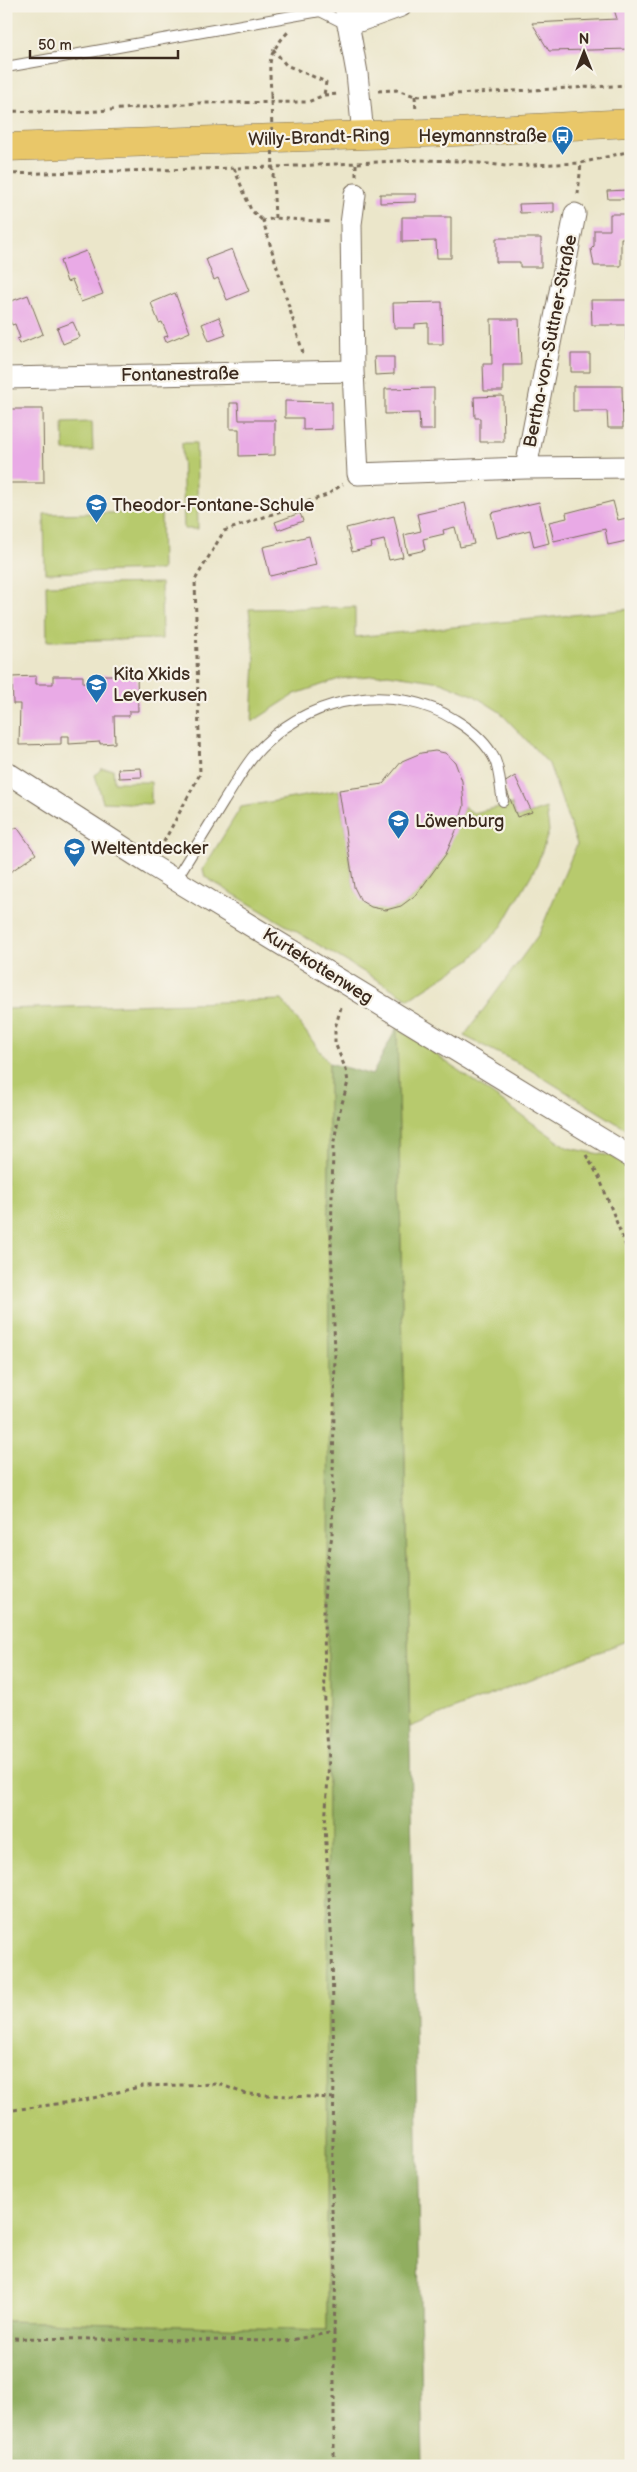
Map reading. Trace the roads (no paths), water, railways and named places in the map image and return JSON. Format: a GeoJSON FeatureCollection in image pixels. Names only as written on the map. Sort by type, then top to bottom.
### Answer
{"type":"FeatureCollection","features":[{"type":"Feature","properties":{"kind":"main road","name":"Willy-Brandt-Ring"},"geometry":{"type":"LineString","coordinates":[[6,147],[363,135],[631,123]]}},
{"type":"Feature","properties":{"kind":"street"},"geometry":{"type":"LineString","coordinates":[[363,135],[357,73],[346,15],[401,6]]}},
{"type":"Feature","properties":{"kind":"street"},"geometry":{"type":"LineString","coordinates":[[353,371],[351,224],[355,194]]}},
{"type":"Feature","properties":{"kind":"street","name":"Bertha-von-Suttner-Straße"},"geometry":{"type":"LineString","coordinates":[[526,468],[575,214]]}},
{"type":"Feature","properties":{"kind":"street","name":"Bertha-von-Suttner-Straße"},"geometry":{"type":"LineString","coordinates":[[353,371],[358,474],[526,468],[631,467]]}},
{"type":"Feature","properties":{"kind":"street","name":"Fontanestraße"},"geometry":{"type":"LineString","coordinates":[[6,378],[353,371]]}},
{"type":"Feature","properties":{"kind":"street","name":"Kurtekottenweg"},"geometry":{"type":"LineString","coordinates":[[6,772],[151,865],[631,1157]]}},
{"type":"Feature","properties":{"kind":"lane"},"geometry":{"type":"LineString","coordinates":[[6,67],[306,13],[320,11],[346,15]]}},
{"type":"Feature","properties":{"kind":"lane"},"geometry":{"type":"LineString","coordinates":[[176,879],[246,766],[266,742],[297,719],[334,704],[363,698],[396,698],[423,704],[444,713],[473,731],[494,759],[503,801]]}},
{"type":"Feature","properties":{"kind":"place","name":"Heymannstraße"},"geometry":{"type":"Point","coordinates":[563,155]}},
{"type":"Feature","properties":{"kind":"place","name":"Theodor-Fontane-Schule"},"geometry":{"type":"Point","coordinates":[96,524]}},
{"type":"Feature","properties":{"kind":"place","name":"Kita Xkids Leverkusen"},"geometry":{"type":"Point","coordinates":[97,703]}},
{"type":"Feature","properties":{"kind":"place","name":"Löwenburg"},"geometry":{"type":"Point","coordinates":[399,840]}},
{"type":"Feature","properties":{"kind":"place","name":"Weltentdecker"},"geometry":{"type":"Point","coordinates":[75,867]}}]}
